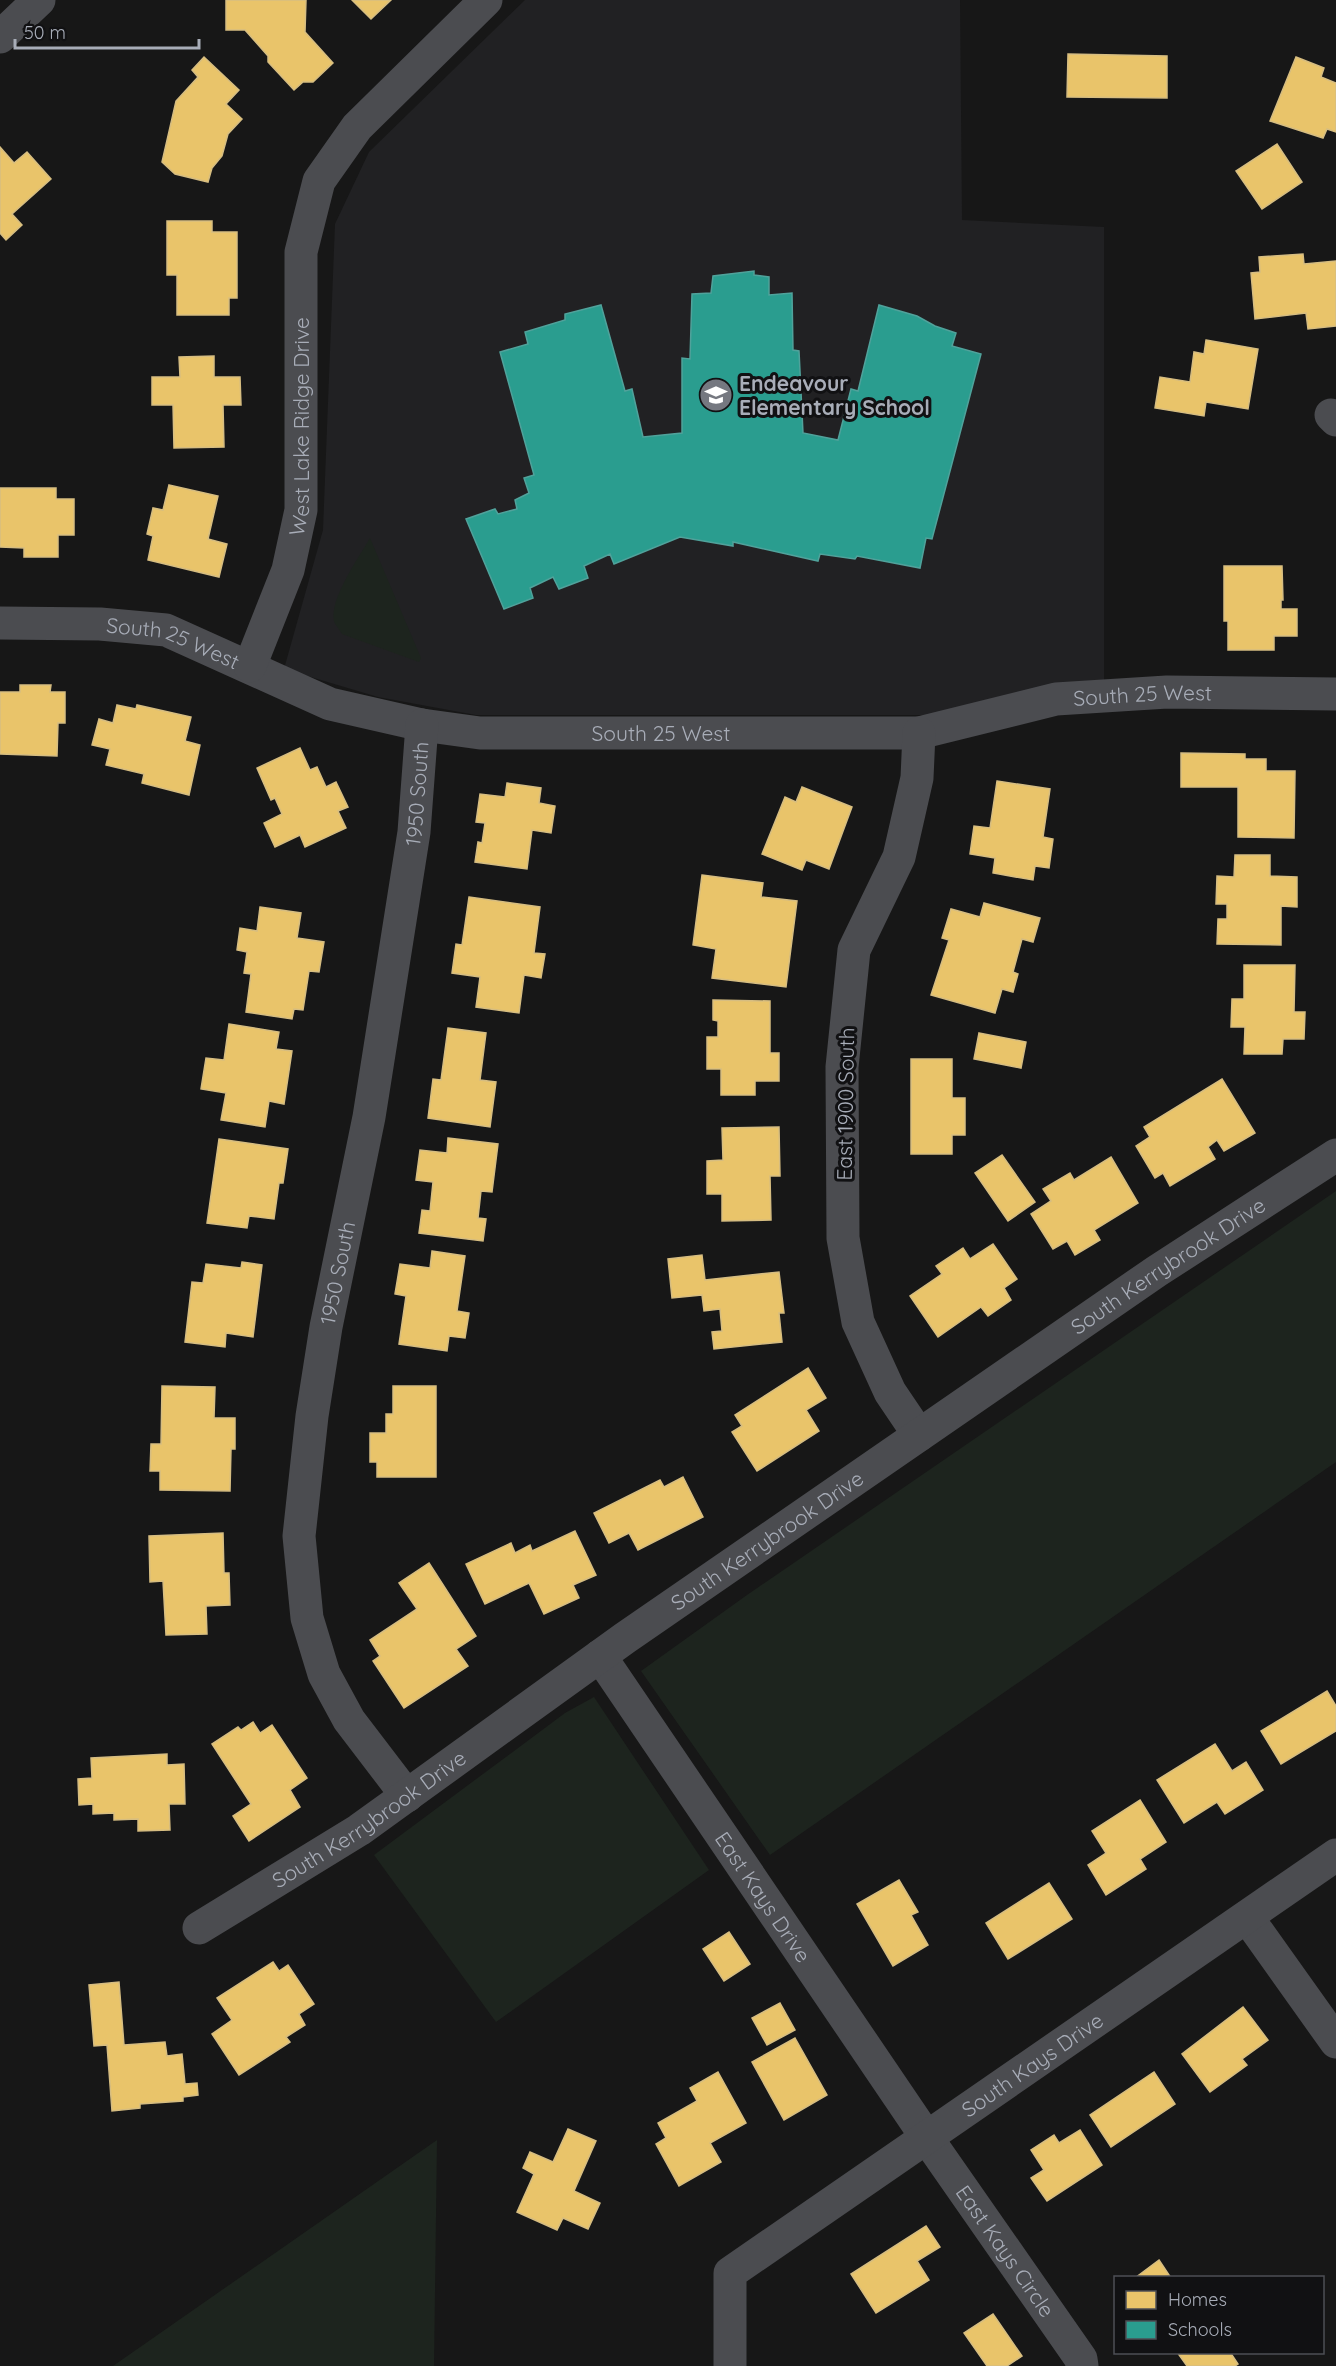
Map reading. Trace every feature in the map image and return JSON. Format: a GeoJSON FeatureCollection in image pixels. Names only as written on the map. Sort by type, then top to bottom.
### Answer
{"type":"FeatureCollection","features":[{"type":"Feature","properties":{"kind":"street"},"geometry":{"type":"LineString","coordinates":[[0,38],[39,0]]}},
{"type":"Feature","properties":{"kind":"street","name":"West Lake Ridge Drive"},"geometry":{"type":"LineString","coordinates":[[250,666],[288,570],[301,510],[301,252],[319,181],[357,127],[486,0]]}},
{"type":"Feature","properties":{"kind":"street","name":"South 25 West"},"geometry":{"type":"LineString","coordinates":[[0,623],[100,624],[166,630],[330,704],[422,725],[480,734],[919,732],[1056,699],[1167,692],[1336,694]]}},
{"type":"Feature","properties":{"kind":"street","name":"1950 South"},"geometry":{"type":"LineString","coordinates":[[407,1796],[349,1720],[324,1674],[307,1618],[298,1536],[317,1383],[369,1117],[414,832],[422,725]]}},
{"type":"Feature","properties":{"kind":"street","name":"East 1900 South"},"geometry":{"type":"LineString","coordinates":[[919,732],[917,778],[899,857],[854,950],[842,1067],[843,1238],[858,1322],[890,1392],[919,1435]]}},
{"type":"Feature","properties":{"kind":"street","name":"South Kerrybrook Drive"},"geometry":{"type":"LineString","coordinates":[[199,1928],[359,1830],[600,1656],[919,1435],[1157,1271],[1336,1155]]}},
{"type":"Feature","properties":{"kind":"street","name":"East Kays Drive"},"geometry":{"type":"LineString","coordinates":[[600,1656],[927,2138]]}},
{"type":"Feature","properties":{"kind":"street","name":"South Kays Drive"},"geometry":{"type":"LineString","coordinates":[[730,2366],[730,2273],[1336,1855]]}},
{"type":"Feature","properties":{"kind":"street"},"geometry":{"type":"LineString","coordinates":[[1246,1917],[1336,2042]]}},
{"type":"Feature","properties":{"kind":"street","name":"East Kays Circle"},"geometry":{"type":"LineString","coordinates":[[927,2138],[1081,2359],[1082,2366]]}},
{"type":"Feature","properties":{"kind":"shaded area","name":"Endeavour Elementary School"},"geometry":{"type":"Polygon","coordinates":[[[525,0],[960,0],[962,220],[1104,227],[1104,682],[957,715],[476,715],[378,697],[284,669],[323,530],[335,224],[369,152],[525,0]]]}},
{"type":"Feature","properties":{"kind":"shaded area"},"geometry":{"type":"Polygon","coordinates":[[[370,538],[421,658],[419,662],[342,634],[335,623],[334,612],[340,591],[370,538]]]}},
{"type":"Feature","properties":{"kind":"shaded area"},"geometry":{"type":"Polygon","coordinates":[[[1336,1191],[1336,1462],[770,1855],[641,1671],[747,1595],[1336,1191]]]}},
{"type":"Feature","properties":{"kind":"shaded area"},"geometry":{"type":"Polygon","coordinates":[[[594,1697],[709,1870],[496,2022],[374,1855],[565,1713],[594,1697]]]}},
{"type":"Feature","properties":{"kind":"shaded area"},"geometry":{"type":"Polygon","coordinates":[[[437,2140],[434,2366],[113,2366],[437,2140]]]}},
{"type":"Feature","properties":{"kind":"building: Homes"},"geometry":{"type":"Polygon","coordinates":[[[226,0],[306,0],[305,32],[333,63],[313,82],[303,82],[294,90],[268,62],[268,56],[245,30],[226,30],[226,0]]]}},
{"type":"Feature","properties":{"kind":"building: Homes"},"geometry":{"type":"Polygon","coordinates":[[[352,0],[391,0],[371,19],[352,0]]]}},
{"type":"Feature","properties":{"kind":"building: Homes"},"geometry":{"type":"Polygon","coordinates":[[[1068,54],[1167,56],[1167,98],[1067,97],[1068,54]]]}},
{"type":"Feature","properties":{"kind":"building: Homes"},"geometry":{"type":"Polygon","coordinates":[[[204,57],[239,90],[226,104],[242,119],[228,134],[222,156],[212,168],[208,182],[175,174],[162,162],[176,101],[198,77],[192,70],[204,57]]]}},
{"type":"Feature","properties":{"kind":"building: Homes"},"geometry":{"type":"Polygon","coordinates":[[[1296,57],[1324,68],[1321,77],[1336,83],[1336,132],[1327,129],[1323,138],[1270,121],[1296,57]]]}},
{"type":"Feature","properties":{"kind":"building: Homes"},"geometry":{"type":"Polygon","coordinates":[[[1277,144],[1302,182],[1262,209],[1236,171],[1277,144]]]}},
{"type":"Feature","properties":{"kind":"building: Homes"},"geometry":{"type":"Polygon","coordinates":[[[0,147],[14,163],[27,152],[51,179],[12,214],[22,225],[6,240],[0,233],[0,147]]]}},
{"type":"Feature","properties":{"kind":"building: Homes"},"geometry":{"type":"Polygon","coordinates":[[[167,221],[212,221],[212,232],[237,232],[237,298],[229,298],[229,315],[177,315],[177,275],[167,275],[167,221]]]}},
{"type":"Feature","properties":{"kind":"building: Homes"},"geometry":{"type":"Polygon","coordinates":[[[1303,254],[1304,264],[1336,261],[1336,326],[1308,329],[1306,313],[1255,319],[1251,273],[1260,272],[1259,257],[1303,254]]]}},
{"type":"Feature","properties":{"kind":"building: Homes"},"geometry":{"type":"Polygon","coordinates":[[[1206,340],[1258,349],[1248,409],[1206,402],[1204,416],[1155,408],[1160,377],[1190,382],[1194,352],[1204,354],[1206,340]]]}},
{"type":"Feature","properties":{"kind":"building: Homes"},"geometry":{"type":"Polygon","coordinates":[[[214,356],[214,377],[240,377],[241,405],[223,405],[224,447],[174,448],[173,405],[152,405],[152,377],[180,377],[179,357],[214,356]]]}},
{"type":"Feature","properties":{"kind":"building: Homes"},"geometry":{"type":"Polygon","coordinates":[[[169,485],[218,496],[208,539],[227,544],[219,577],[148,560],[153,536],[147,534],[153,508],[163,510],[169,485]]]}},
{"type":"Feature","properties":{"kind":"building: Homes"},"geometry":{"type":"Polygon","coordinates":[[[0,488],[56,488],[56,499],[74,499],[74,535],[58,535],[58,557],[24,557],[24,548],[0,547],[0,488]]]}},
{"type":"Feature","properties":{"kind":"building: Homes"},"geometry":{"type":"Polygon","coordinates":[[[1224,566],[1282,566],[1281,609],[1297,609],[1297,636],[1274,636],[1274,650],[1228,650],[1228,621],[1224,621],[1224,566]]]}},
{"type":"Feature","properties":{"kind":"building: Homes"},"geometry":{"type":"Polygon","coordinates":[[[20,685],[51,685],[50,692],[65,692],[65,723],[58,723],[57,756],[0,754],[0,692],[20,692],[20,685]]]}},
{"type":"Feature","properties":{"kind":"building: Homes"},"geometry":{"type":"Polygon","coordinates":[[[117,705],[136,709],[137,705],[191,717],[185,741],[200,745],[189,795],[142,783],[144,774],[106,765],[110,749],[92,745],[99,719],[113,723],[117,705]]]}},
{"type":"Feature","properties":{"kind":"building: Homes"},"geometry":{"type":"Polygon","coordinates":[[[300,748],[310,770],[317,767],[326,787],[336,782],[348,807],[338,811],[346,828],[305,847],[300,835],[275,847],[264,823],[282,814],[275,798],[271,800],[257,768],[300,748]]]}},
{"type":"Feature","properties":{"kind":"building: Homes"},"geometry":{"type":"Polygon","coordinates":[[[1181,753],[1245,754],[1245,759],[1266,759],[1266,771],[1295,771],[1294,838],[1238,837],[1238,787],[1181,787],[1181,753]]]}},
{"type":"Feature","properties":{"kind":"building: Homes"},"geometry":{"type":"Polygon","coordinates":[[[997,781],[1050,789],[1043,837],[1053,839],[1049,868],[1035,866],[1033,880],[993,873],[995,858],[970,854],[974,826],[990,828],[997,781]]]}},
{"type":"Feature","properties":{"kind":"building: Homes"},"geometry":{"type":"Polygon","coordinates":[[[507,783],[541,788],[539,803],[555,806],[551,833],[532,830],[527,869],[475,862],[478,842],[482,843],[485,823],[476,822],[480,794],[505,797],[507,783]]]}},
{"type":"Feature","properties":{"kind":"building: Homes"},"geometry":{"type":"Polygon","coordinates":[[[802,787],[852,807],[829,869],[806,860],[802,870],[762,854],[785,797],[796,802],[802,787]]]}},
{"type":"Feature","properties":{"kind":"building: Homes"},"geometry":{"type":"Polygon","coordinates":[[[1235,855],[1270,855],[1270,876],[1297,877],[1297,907],[1281,906],[1281,945],[1217,944],[1218,919],[1227,919],[1227,904],[1216,904],[1217,876],[1234,877],[1235,855]]]}},
{"type":"Feature","properties":{"kind":"building: Homes"},"geometry":{"type":"Polygon","coordinates":[[[702,875],[763,883],[761,897],[797,901],[786,987],[712,978],[716,949],[693,945],[702,875]]]}},
{"type":"Feature","properties":{"kind":"building: Homes"},"geometry":{"type":"Polygon","coordinates":[[[469,897],[540,907],[534,953],[545,954],[541,978],[524,975],[519,1013],[476,1007],[480,977],[452,973],[456,944],[462,945],[469,897]]]}},
{"type":"Feature","properties":{"kind":"building: Homes"},"geometry":{"type":"Polygon","coordinates":[[[984,903],[1040,918],[1033,942],[1022,939],[1013,972],[1018,974],[1013,992],[1002,989],[995,1013],[931,995],[949,940],[942,938],[951,909],[980,917],[984,903]]]}},
{"type":"Feature","properties":{"kind":"building: Homes"},"geometry":{"type":"Polygon","coordinates":[[[260,907],[301,913],[297,938],[324,942],[319,972],[309,971],[303,1010],[294,1009],[292,1019],[246,1012],[251,974],[244,973],[247,952],[237,950],[240,928],[257,931],[260,907]]]}},
{"type":"Feature","properties":{"kind":"building: Homes"},"geometry":{"type":"Polygon","coordinates":[[[1244,965],[1295,965],[1294,1012],[1305,1012],[1304,1039],[1283,1039],[1282,1054],[1244,1054],[1245,1027],[1231,1027],[1232,999],[1244,999],[1244,965]]]}},
{"type":"Feature","properties":{"kind":"building: Homes"},"geometry":{"type":"Polygon","coordinates":[[[713,1000],[770,1001],[770,1053],[779,1053],[779,1081],[755,1081],[755,1095],[721,1095],[721,1069],[707,1069],[707,1037],[718,1037],[718,1021],[713,1020],[713,1000]]]}},
{"type":"Feature","properties":{"kind":"building: Homes"},"geometry":{"type":"Polygon","coordinates":[[[229,1024],[279,1032],[276,1049],[292,1051],[284,1104],[269,1101],[265,1127],[221,1120],[226,1093],[201,1089],[206,1058],[224,1060],[229,1024]]]}},
{"type":"Feature","properties":{"kind":"building: Homes"},"geometry":{"type":"Polygon","coordinates":[[[448,1028],[486,1033],[480,1080],[496,1082],[490,1127],[428,1118],[433,1079],[441,1080],[448,1028]]]}},
{"type":"Feature","properties":{"kind":"building: Homes"},"geometry":{"type":"Polygon","coordinates":[[[979,1033],[1026,1042],[1021,1068],[974,1059],[979,1033]]]}},
{"type":"Feature","properties":{"kind":"building: Homes"},"geometry":{"type":"Polygon","coordinates":[[[911,1059],[952,1059],[952,1098],[965,1098],[965,1135],[952,1135],[952,1154],[911,1154],[911,1059]]]}},
{"type":"Feature","properties":{"kind":"building: Homes"},"geometry":{"type":"Polygon","coordinates":[[[1222,1079],[1255,1133],[1224,1151],[1217,1140],[1208,1147],[1215,1159],[1170,1186],[1163,1173],[1155,1178],[1136,1146],[1150,1137],[1144,1127],[1222,1079]]]}},
{"type":"Feature","properties":{"kind":"building: Homes"},"geometry":{"type":"Polygon","coordinates":[[[779,1127],[780,1176],[770,1176],[771,1220],[722,1221],[722,1194],[707,1194],[707,1161],[723,1160],[722,1128],[779,1127]]]}},
{"type":"Feature","properties":{"kind":"building: Homes"},"geometry":{"type":"Polygon","coordinates":[[[448,1138],[498,1144],[492,1192],[481,1191],[478,1218],[486,1219],[483,1241],[419,1233],[422,1210],[430,1211],[433,1182],[416,1180],[420,1150],[447,1153],[448,1138]]]}},
{"type":"Feature","properties":{"kind":"building: Homes"},"geometry":{"type":"Polygon","coordinates":[[[219,1139],[288,1149],[283,1183],[279,1183],[274,1219],[249,1216],[247,1228],[207,1223],[219,1139]]]}},
{"type":"Feature","properties":{"kind":"building: Homes"},"geometry":{"type":"Polygon","coordinates":[[[1002,1155],[1035,1202],[1008,1221],[975,1173],[1002,1155]]]}},
{"type":"Feature","properties":{"kind":"building: Homes"},"geometry":{"type":"Polygon","coordinates":[[[1111,1157],[1138,1203],[1094,1230],[1100,1240],[1075,1255],[1067,1241],[1053,1249],[1031,1214],[1051,1201],[1043,1189],[1070,1173],[1074,1180],[1111,1157]]]}},
{"type":"Feature","properties":{"kind":"building: Homes"},"geometry":{"type":"Polygon","coordinates":[[[993,1244],[1017,1279],[1004,1288],[1011,1300],[988,1316],[981,1307],[938,1337],[910,1296],[942,1274],[936,1266],[963,1248],[970,1259],[993,1244]]]}},
{"type":"Feature","properties":{"kind":"building: Homes"},"geometry":{"type":"Polygon","coordinates":[[[432,1251],[465,1256],[457,1311],[469,1313],[465,1338],[449,1336],[447,1351],[399,1344],[406,1296],[395,1294],[400,1264],[430,1268],[432,1251]]]}},
{"type":"Feature","properties":{"kind":"building: Homes"},"geometry":{"type":"Polygon","coordinates":[[[702,1255],[705,1280],[779,1272],[784,1313],[779,1313],[782,1342],[714,1349],[712,1332],[722,1331],[720,1309],[704,1311],[702,1295],[672,1298],[668,1259],[702,1255]]]}},
{"type":"Feature","properties":{"kind":"building: Homes"},"geometry":{"type":"Polygon","coordinates":[[[242,1262],[262,1265],[253,1337],[226,1333],[225,1347],[185,1342],[192,1282],[203,1283],[206,1264],[241,1268],[242,1262]]]}},
{"type":"Feature","properties":{"kind":"building: Homes"},"geometry":{"type":"Polygon","coordinates":[[[808,1368],[826,1398],[806,1410],[819,1431],[757,1471],[732,1432],[742,1426],[735,1415],[808,1368]]]}},
{"type":"Feature","properties":{"kind":"building: Homes"},"geometry":{"type":"Polygon","coordinates":[[[162,1386],[215,1387],[214,1418],[235,1418],[235,1449],[231,1449],[230,1491],[160,1490],[160,1471],[150,1471],[151,1444],[161,1444],[162,1386]]]}},
{"type":"Feature","properties":{"kind":"building: Homes"},"geometry":{"type":"Polygon","coordinates":[[[393,1386],[436,1386],[436,1477],[377,1477],[377,1462],[370,1462],[370,1433],[386,1433],[386,1414],[393,1414],[393,1386]]]}},
{"type":"Feature","properties":{"kind":"building: Homes"},"geometry":{"type":"Polygon","coordinates":[[[683,1477],[703,1517],[638,1550],[629,1533],[609,1543],[594,1513],[660,1480],[664,1487],[683,1477]]]}},
{"type":"Feature","properties":{"kind":"building: Homes"},"geometry":{"type":"Polygon","coordinates":[[[575,1531],[596,1575],[573,1585],[579,1598],[544,1614],[529,1583],[485,1604],[466,1564],[511,1543],[515,1553],[530,1545],[532,1551],[575,1531]]]}},
{"type":"Feature","properties":{"kind":"building: Homes"},"geometry":{"type":"Polygon","coordinates":[[[223,1533],[224,1573],[229,1573],[230,1605],[206,1606],[207,1634],[166,1635],[163,1581],[150,1582],[149,1536],[223,1533]]]}},
{"type":"Feature","properties":{"kind":"building: Homes"},"geometry":{"type":"Polygon","coordinates":[[[429,1563],[476,1636],[456,1649],[468,1666],[404,1708],[373,1661],[380,1656],[370,1640],[417,1609],[399,1583],[429,1563]]]}},
{"type":"Feature","properties":{"kind":"building: Homes"},"geometry":{"type":"Polygon","coordinates":[[[1327,1691],[1336,1706],[1336,1731],[1281,1764],[1261,1731],[1327,1691]]]}},
{"type":"Feature","properties":{"kind":"building: Homes"},"geometry":{"type":"Polygon","coordinates":[[[253,1722],[260,1733],[272,1725],[307,1778],[290,1790],[300,1807],[249,1841],[233,1816],[251,1804],[212,1744],[238,1727],[241,1730],[253,1722]]]}},
{"type":"Feature","properties":{"kind":"building: Homes"},"geometry":{"type":"Polygon","coordinates":[[[1215,1744],[1232,1771],[1246,1762],[1263,1790],[1225,1814],[1217,1802],[1184,1823],[1157,1780],[1215,1744]]]}},
{"type":"Feature","properties":{"kind":"building: Homes"},"geometry":{"type":"Polygon","coordinates":[[[167,1754],[167,1765],[184,1764],[185,1804],[169,1804],[170,1830],[138,1831],[138,1819],[114,1820],[114,1813],[93,1814],[93,1804],[79,1805],[78,1779],[92,1778],[91,1758],[167,1754]]]}},
{"type":"Feature","properties":{"kind":"building: Homes"},"geometry":{"type":"Polygon","coordinates":[[[1140,1800],[1166,1842],[1140,1859],[1146,1869],[1106,1895],[1088,1865],[1106,1853],[1092,1831],[1140,1800]]]}},
{"type":"Feature","properties":{"kind":"building: Homes"},"geometry":{"type":"Polygon","coordinates":[[[899,1880],[918,1912],[911,1915],[928,1945],[893,1966],[857,1904],[899,1880]]]}},
{"type":"Feature","properties":{"kind":"building: Homes"},"geometry":{"type":"Polygon","coordinates":[[[1049,1883],[1072,1919],[1008,1959],[986,1923],[1049,1883]]]}},
{"type":"Feature","properties":{"kind":"building: Homes"},"geometry":{"type":"Polygon","coordinates":[[[729,1932],[750,1964],[724,1981],[703,1949],[729,1932]]]}},
{"type":"Feature","properties":{"kind":"building: Homes"},"geometry":{"type":"Polygon","coordinates":[[[273,1962],[279,1971],[288,1965],[314,2004],[299,2014],[305,2025],[286,2037],[290,2042],[239,2075],[212,2034],[232,2020],[217,1998],[273,1962]]]}},
{"type":"Feature","properties":{"kind":"building: Homes"},"geometry":{"type":"Polygon","coordinates":[[[119,1982],[124,2045],[165,2042],[167,2056],[182,2054],[185,2084],[197,2083],[198,2095],[183,2097],[183,2101],[140,2104],[140,2108],[112,2111],[107,2045],[94,2046],[89,1985],[119,1982]]]}},
{"type":"Feature","properties":{"kind":"building: Homes"},"geometry":{"type":"Polygon","coordinates":[[[780,2003],[795,2030],[767,2045],[752,2018],[780,2003]]]}},
{"type":"Feature","properties":{"kind":"building: Homes"},"geometry":{"type":"Polygon","coordinates":[[[1243,2007],[1268,2040],[1242,2059],[1247,2065],[1210,2092],[1182,2054],[1243,2007]]]}},
{"type":"Feature","properties":{"kind":"building: Homes"},"geometry":{"type":"Polygon","coordinates":[[[795,2038],[827,2095],[784,2120],[752,2062],[795,2038]]]}},
{"type":"Feature","properties":{"kind":"building: Homes"},"geometry":{"type":"Polygon","coordinates":[[[718,2072],[746,2123],[710,2143],[721,2162],[679,2186],[656,2144],[666,2138],[658,2123],[697,2101],[690,2088],[718,2072]]]}},
{"type":"Feature","properties":{"kind":"building: Homes"},"geometry":{"type":"Polygon","coordinates":[[[1154,2072],[1175,2104],[1111,2147],[1090,2115],[1154,2072]]]}},
{"type":"Feature","properties":{"kind":"building: Homes"},"geometry":{"type":"Polygon","coordinates":[[[568,2129],[596,2141],[574,2191],[600,2203],[588,2229],[563,2218],[557,2230],[517,2212],[534,2174],[523,2168],[530,2152],[553,2162],[568,2129]]]}},
{"type":"Feature","properties":{"kind":"building: Homes"},"geometry":{"type":"Polygon","coordinates":[[[1080,2130],[1102,2165],[1047,2201],[1031,2178],[1044,2170],[1031,2150],[1054,2135],[1059,2143],[1080,2130]]]}},
{"type":"Feature","properties":{"kind":"building: Homes"},"geometry":{"type":"Polygon","coordinates":[[[926,2226],[940,2247],[917,2261],[929,2280],[876,2313],[851,2274],[926,2226]]]}},
{"type":"Feature","properties":{"kind":"building: Homes"},"geometry":{"type":"Polygon","coordinates":[[[1159,2260],[1170,2276],[1138,2276],[1159,2260]]]}},
{"type":"Feature","properties":{"kind":"building: Homes"},"geometry":{"type":"Polygon","coordinates":[[[993,2314],[1022,2356],[1007,2366],[987,2366],[964,2333],[993,2314]]]}},
{"type":"Feature","properties":{"kind":"building: Homes"},"geometry":{"type":"Polygon","coordinates":[[[1178,2354],[1231,2354],[1238,2364],[1235,2366],[1187,2366],[1178,2354]]]}},
{"type":"Feature","properties":{"kind":"building: Schools","name":"Endeavour Elementary School"},"geometry":{"type":"Polygon","coordinates":[[[754,271],[754,275],[769,277],[769,295],[792,293],[793,350],[799,351],[803,433],[838,440],[851,389],[858,391],[879,305],[917,316],[935,326],[956,333],[952,346],[981,354],[932,539],[926,538],[920,568],[857,556],[855,559],[820,554],[818,561],[733,542],[733,546],[680,537],[614,564],[610,554],[584,566],[588,578],[559,589],[553,577],[530,588],[533,598],[504,609],[466,519],[495,509],[498,514],[517,509],[515,500],[529,493],[524,478],[534,475],[500,352],[528,344],[525,332],[565,320],[565,314],[601,305],[625,391],[632,389],[643,437],[682,433],[682,358],[690,359],[692,294],[711,293],[713,276],[754,271]]]}},
{"type":"Feature","properties":{"kind":"place","name":"Endeavour Elementary School"},"geometry":{"type":"Point","coordinates":[716,395]}}]}
